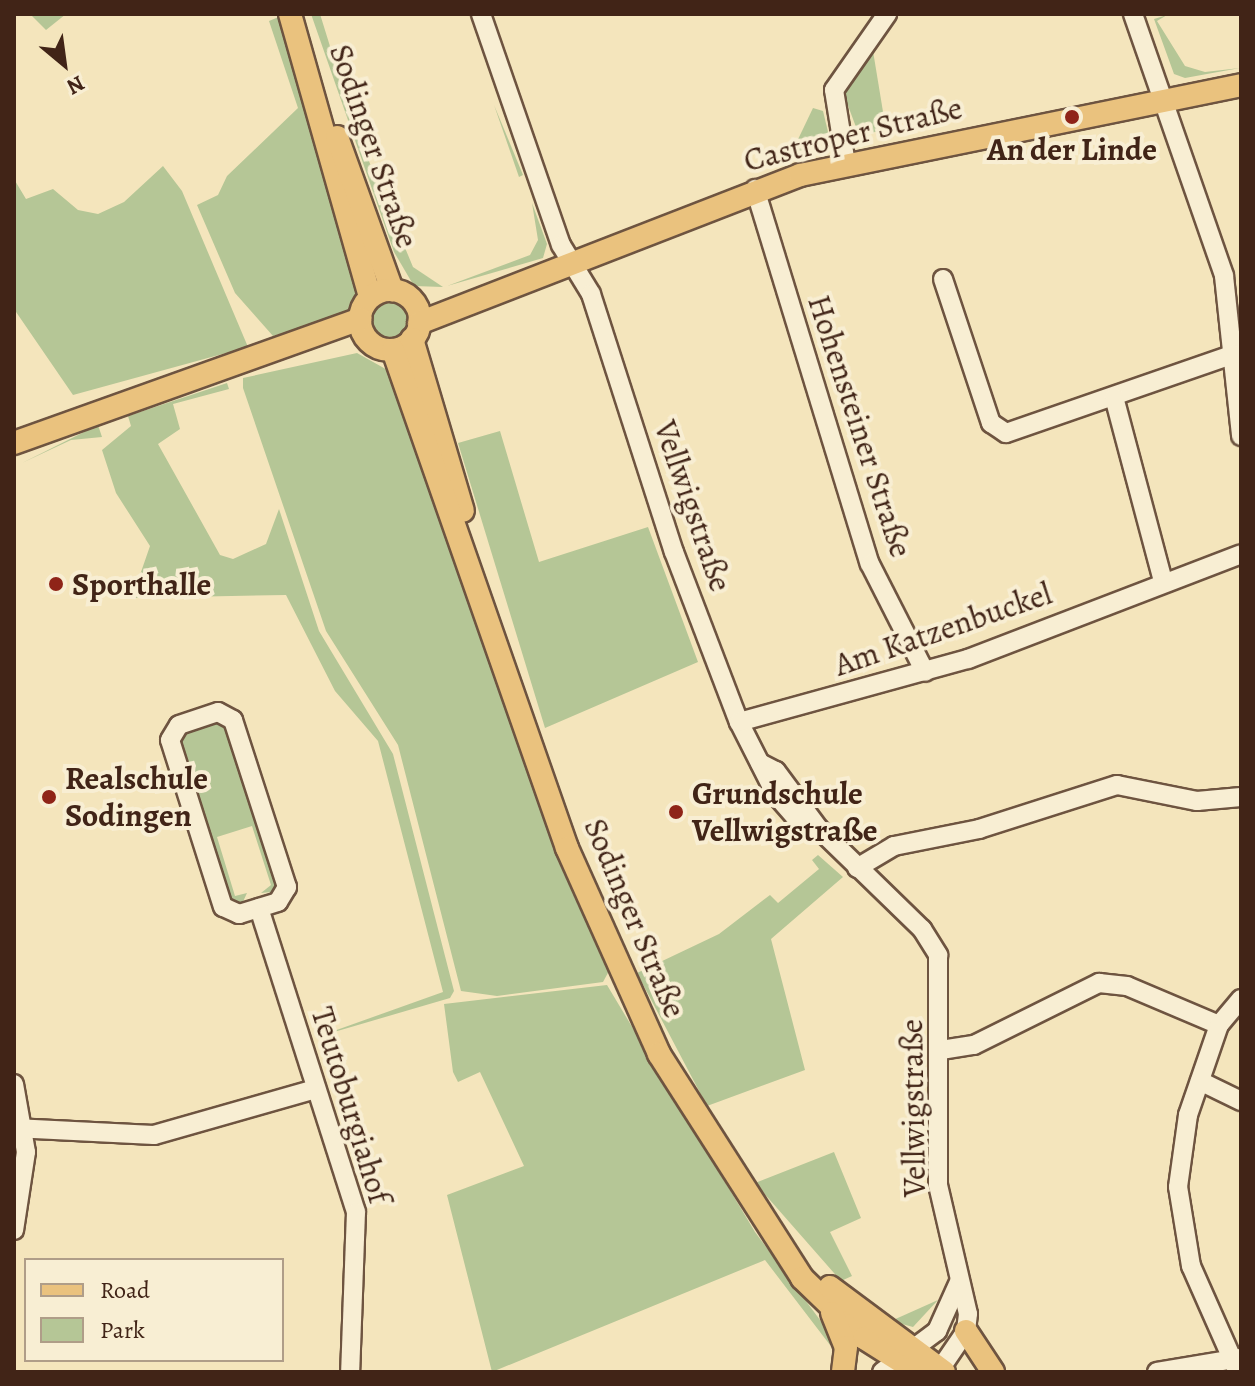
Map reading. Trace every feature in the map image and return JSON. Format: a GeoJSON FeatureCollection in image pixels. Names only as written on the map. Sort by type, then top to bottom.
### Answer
{"type":"FeatureCollection","features":[{"type":"Feature","properties":{"kind":"main road","name":"Sodinger Straße"},"geometry":{"type":"LineString","coordinates":[[292,19],[381,294]]}},
{"type":"Feature","properties":{"kind":"main road","name":"Castroper Straße"},"geometry":{"type":"LineString","coordinates":[[408,337],[496,292],[575,266],[755,189],[846,164],[1241,85]]}},
{"type":"Feature","properties":{"kind":"main road","name":"Castroper Straße"},"geometry":{"type":"LineString","coordinates":[[413,301],[478,287],[496,292]]}},
{"type":"Feature","properties":{"kind":"main road"},"geometry":{"type":"LineString","coordinates":[[363,328],[381,294],[413,301]]}},
{"type":"Feature","properties":{"kind":"main road","name":"Sodinger Straße"},"geometry":{"type":"LineString","coordinates":[[413,301],[408,337],[456,475],[476,575],[567,848],[621,976],[716,1152],[792,1258],[831,1309],[919,1368]]}},
{"type":"Feature","properties":{"kind":"main road"},"geometry":{"type":"LineString","coordinates":[[14,443],[108,404],[363,328],[408,337]]}},
{"type":"Feature","properties":{"kind":"main road","name":"Sodinger Straße"},"geometry":{"type":"LineString","coordinates":[[792,1258],[919,1368]]}},
{"type":"Feature","properties":{"kind":"main road"},"geometry":{"type":"LineString","coordinates":[[831,1309],[846,1347],[843,1372]]}},
{"type":"Feature","properties":{"kind":"main road"},"geometry":{"type":"LineString","coordinates":[[966,1331],[993,1372]]}},
{"type":"Feature","properties":{"kind":"street","name":"Vellwigstraße"},"geometry":{"type":"LineString","coordinates":[[481,14],[539,187],[575,266],[739,722],[760,763],[795,818],[819,829],[938,955],[941,1050],[938,1185],[966,1331]]}},
{"type":"Feature","properties":{"kind":"street"},"geometry":{"type":"LineString","coordinates":[[846,164],[834,90],[887,14]]}},
{"type":"Feature","properties":{"kind":"street"},"geometry":{"type":"LineString","coordinates":[[1133,14],[1224,276],[1241,436]]}},
{"type":"Feature","properties":{"kind":"street","name":"Hohensteiner Straße"},"geometry":{"type":"LineString","coordinates":[[755,189],[870,564],[925,672]]}},
{"type":"Feature","properties":{"kind":"street"},"geometry":{"type":"LineString","coordinates":[[943,279],[997,430],[1015,432],[1234,354]]}},
{"type":"Feature","properties":{"kind":"street"},"geometry":{"type":"LineString","coordinates":[[1114,397],[1163,581]]}},
{"type":"Feature","properties":{"kind":"street","name":"Am Katzenbuckel"},"geometry":{"type":"LineString","coordinates":[[739,722],[925,672],[1241,554]]}},
{"type":"Feature","properties":{"kind":"street"},"geometry":{"type":"LineString","coordinates":[[218,712],[233,720],[287,887],[285,897],[259,908],[239,914],[223,907],[170,740],[179,725],[218,712]]}},
{"type":"Feature","properties":{"kind":"street"},"geometry":{"type":"LineString","coordinates":[[857,868],[894,846],[979,829],[1117,785],[1197,801],[1241,797]]}},
{"type":"Feature","properties":{"kind":"street","name":"Teutoburgiahof"},"geometry":{"type":"LineString","coordinates":[[259,908],[356,1212],[350,1372]]}},
{"type":"Feature","properties":{"kind":"street"},"geometry":{"type":"LineString","coordinates":[[941,1050],[974,1045],[1099,983],[1127,986],[1219,1025]]}},
{"type":"Feature","properties":{"kind":"street"},"geometry":{"type":"LineString","coordinates":[[1157,1372],[1238,1363],[1191,1266],[1181,1221],[1179,1155],[1219,1025],[1241,999]]}},
{"type":"Feature","properties":{"kind":"street"},"geometry":{"type":"LineString","coordinates":[[1200,1081],[1241,1101]]}},
{"type":"Feature","properties":{"kind":"street"},"geometry":{"type":"LineString","coordinates":[[14,1084],[20,1130],[14,1230]]}},
{"type":"Feature","properties":{"kind":"street"},"geometry":{"type":"LineString","coordinates":[[20,1130],[154,1135],[315,1089]]}},
{"type":"Feature","properties":{"kind":"street"},"geometry":{"type":"LineString","coordinates":[[919,1368],[942,1325],[959,1282]]}},
{"type":"Feature","properties":{"kind":"street"},"geometry":{"type":"LineString","coordinates":[[919,1368],[966,1331]]}},
{"type":"Feature","properties":{"kind":"green space"},"geometry":{"type":"Polygon","coordinates":[[[30,14],[66,14],[46,30],[30,14]]]}},
{"type":"Feature","properties":{"kind":"green space"},"geometry":{"type":"Polygon","coordinates":[[[311,14],[320,14],[356,130],[413,267],[443,287],[414,286],[394,252],[311,14]]]}},
{"type":"Feature","properties":{"kind":"green space"},"geometry":{"type":"Polygon","coordinates":[[[1167,15],[1157,21],[1185,66],[1205,72],[1240,68],[1185,78],[1174,74],[1154,19],[1167,15]]]}},
{"type":"Feature","properties":{"kind":"green space"},"geometry":{"type":"Polygon","coordinates":[[[281,16],[358,292],[346,314],[273,336],[235,293],[197,205],[218,195],[227,176],[298,108],[269,21],[281,16]]]}},
{"type":"Feature","properties":{"kind":"green space"},"geometry":{"type":"Polygon","coordinates":[[[873,51],[886,130],[859,135],[844,95],[873,51]]]}},
{"type":"Feature","properties":{"kind":"green space"},"geometry":{"type":"Polygon","coordinates":[[[494,105],[523,175],[519,177],[494,105]]]}},
{"type":"Feature","properties":{"kind":"green space"},"geometry":{"type":"Polygon","coordinates":[[[813,108],[823,111],[829,136],[815,149],[791,154],[813,108]]]}},
{"type":"Feature","properties":{"kind":"green space"},"geometry":{"type":"Polygon","coordinates":[[[163,166],[182,191],[248,347],[73,395],[14,309],[14,179],[26,199],[53,189],[78,210],[98,214],[124,202],[163,166]]]}},
{"type":"Feature","properties":{"kind":"green space"},"geometry":{"type":"Polygon","coordinates":[[[532,203],[547,244],[543,258],[447,286],[530,255],[538,240],[532,203]]]}},
{"type":"Feature","properties":{"kind":"green space"},"geometry":{"type":"Polygon","coordinates":[[[390,301],[403,307],[409,320],[403,333],[390,339],[377,333],[371,320],[377,307],[390,301]]]}},
{"type":"Feature","properties":{"kind":"green space"},"geometry":{"type":"Polygon","coordinates":[[[357,353],[391,372],[560,854],[609,971],[603,982],[497,996],[461,991],[398,745],[326,631],[243,388],[243,378],[357,353]]]}},
{"type":"Feature","properties":{"kind":"green space"},"geometry":{"type":"Polygon","coordinates":[[[227,383],[229,389],[173,404],[180,429],[158,444],[220,555],[233,559],[266,544],[279,509],[319,631],[393,754],[454,991],[450,998],[317,1037],[443,992],[378,741],[335,691],[286,595],[132,598],[150,546],[116,493],[102,450],[131,426],[128,416],[227,383]]]}},
{"type":"Feature","properties":{"kind":"green space"},"geometry":{"type":"Polygon","coordinates":[[[98,425],[102,437],[71,440],[22,463],[98,425]]]}},
{"type":"Feature","properties":{"kind":"green space"},"geometry":{"type":"Polygon","coordinates":[[[500,431],[539,562],[648,527],[698,662],[545,728],[458,443],[500,431]]]}},
{"type":"Feature","properties":{"kind":"green space"},"geometry":{"type":"Polygon","coordinates":[[[216,719],[227,721],[281,891],[261,893],[271,885],[252,826],[217,837],[235,896],[247,893],[241,906],[226,900],[177,747],[180,733],[216,719]]]}},
{"type":"Feature","properties":{"kind":"green space"},"geometry":{"type":"Polygon","coordinates":[[[818,855],[843,877],[771,939],[805,1070],[707,1106],[637,973],[719,934],[770,895],[778,903],[819,869],[812,860],[818,855]]]}},
{"type":"Feature","properties":{"kind":"green space"},"geometry":{"type":"Polygon","coordinates":[[[607,985],[755,1232],[837,1343],[830,1345],[765,1260],[492,1372],[447,1195],[524,1166],[480,1072],[458,1082],[453,1072],[444,1004],[607,985]]]}},
{"type":"Feature","properties":{"kind":"green space"},"geometry":{"type":"Polygon","coordinates":[[[834,1152],[861,1218],[830,1232],[852,1276],[841,1281],[755,1183],[834,1152]]]}},
{"type":"Feature","properties":{"kind":"green space"},"geometry":{"type":"Polygon","coordinates":[[[938,1300],[913,1327],[891,1321],[938,1300]]]}},
{"type":"Feature","properties":{"kind":"place","name":"An der Linde"},"geometry":{"type":"Point","coordinates":[1072,117]}},
{"type":"Feature","properties":{"kind":"place","name":"Sporthalle"},"geometry":{"type":"Point","coordinates":[56,584]}},
{"type":"Feature","properties":{"kind":"place","name":"Realschule Sodingen"},"geometry":{"type":"Point","coordinates":[49,797]}},
{"type":"Feature","properties":{"kind":"place","name":"Grundschule Vellwigstraße"},"geometry":{"type":"Point","coordinates":[676,812]}}]}
